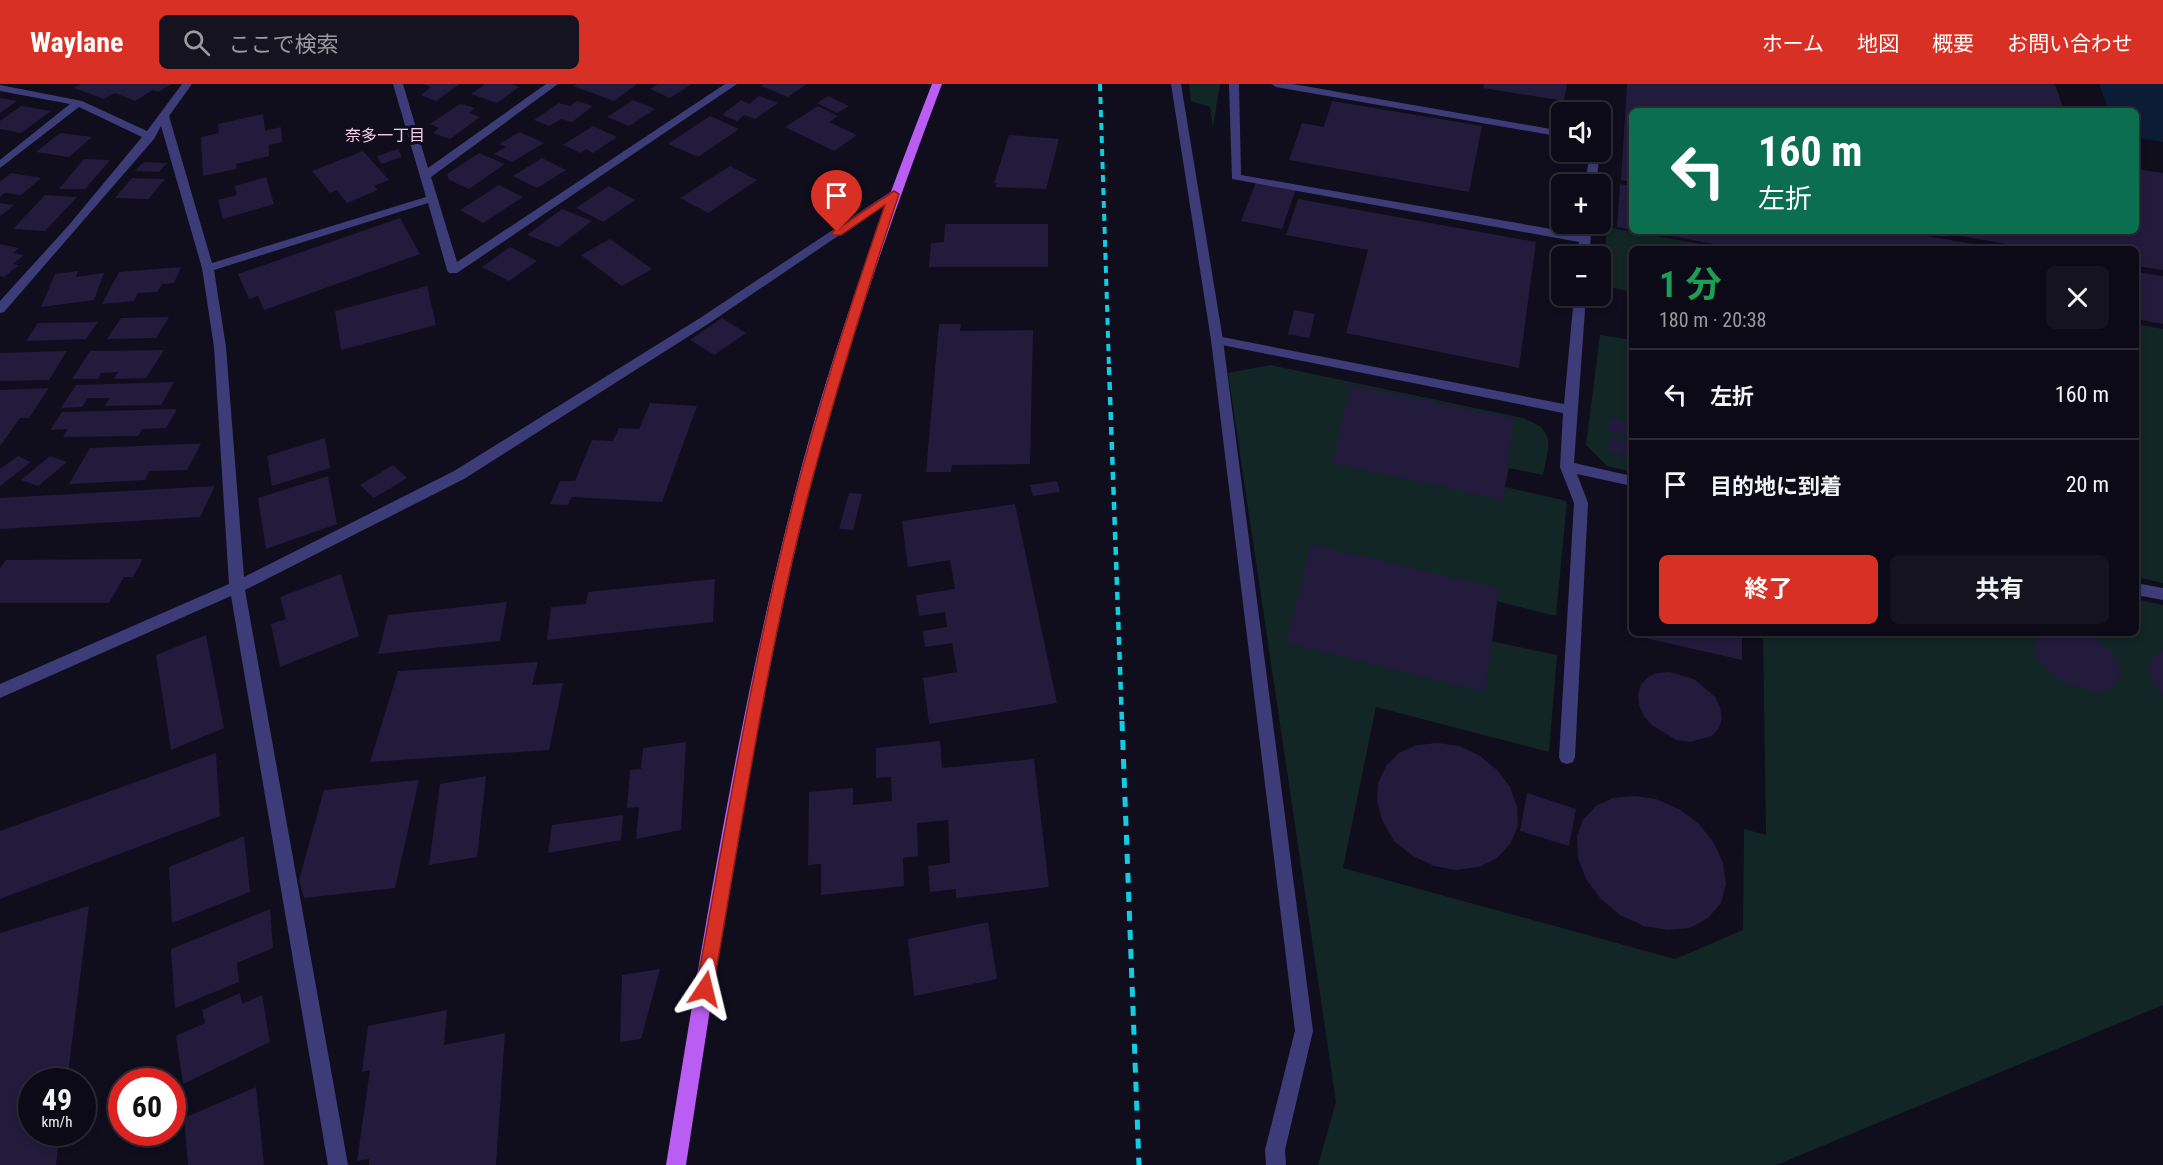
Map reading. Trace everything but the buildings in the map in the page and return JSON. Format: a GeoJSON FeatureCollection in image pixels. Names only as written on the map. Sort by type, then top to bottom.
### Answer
{"type":"FeatureCollection","features":[{"type":"Feature","properties":{"kind":"main road"},"geometry":{"type":"LineString","coordinates":[[676,1165],[700,1011],[752,723],[799,505],[849,327],[894,194],[937,84]]}},
{"type":"Feature","properties":{"kind":"street"},"geometry":{"type":"LineString","coordinates":[[0,309],[53,251],[150,137],[187,84]]}},
{"type":"Feature","properties":{"kind":"street"},"geometry":{"type":"LineString","coordinates":[[398,84],[453,270],[732,84]]}},
{"type":"Feature","properties":{"kind":"street"},"geometry":{"type":"LineString","coordinates":[[426,175],[553,84]]}},
{"type":"Feature","properties":{"kind":"street"},"geometry":{"type":"LineString","coordinates":[[1176,84],[1217,340],[1304,1031],[1275,1150],[1276,1165]]}},
{"type":"Feature","properties":{"kind":"street"},"geometry":{"type":"LineString","coordinates":[[1234,84],[1236,177],[1585,239]]}},
{"type":"Feature","properties":{"kind":"street"},"geometry":{"type":"LineString","coordinates":[[1276,84],[1551,132]]}},
{"type":"Feature","properties":{"kind":"street"},"geometry":{"type":"LineString","coordinates":[[0,88],[78,102],[150,137]]}},
{"type":"Feature","properties":{"kind":"street"},"geometry":{"type":"LineString","coordinates":[[0,165],[78,102]]}},
{"type":"Feature","properties":{"kind":"street"},"geometry":{"type":"LineString","coordinates":[[164,117],[208,268],[220,347],[237,587],[338,1165]]}},
{"type":"Feature","properties":{"kind":"street"},"geometry":{"type":"LineString","coordinates":[[0,691],[237,587],[459,475],[704,321],[894,194]]}},
{"type":"Feature","properties":{"kind":"street"},"geometry":{"type":"LineString","coordinates":[[208,268],[433,198]]}},
{"type":"Feature","properties":{"kind":"street"},"geometry":{"type":"LineString","coordinates":[[1584,246],[1586,234]]}},
{"type":"Feature","properties":{"kind":"street"},"geometry":{"type":"LineString","coordinates":[[1567,757],[1581,503],[1568,467],[1570,410],[1579,306]]}},
{"type":"Feature","properties":{"kind":"street"},"geometry":{"type":"LineString","coordinates":[[1217,340],[1570,410]]}},
{"type":"Feature","properties":{"kind":"street"},"geometry":{"type":"LineString","coordinates":[[1568,467],[1629,480]]}},
{"type":"Feature","properties":{"kind":"street"},"geometry":{"type":"LineString","coordinates":[[2139,590],[2163,594]]}},
{"type":"Feature","properties":{"kind":"green space"},"geometry":{"type":"Polygon","coordinates":[[[1189,84],[1220,84],[1213,127],[1210,107],[1191,101],[1189,84]]]}},
{"type":"Feature","properties":{"kind":"green space"},"geometry":{"type":"Polygon","coordinates":[[[1611,228],[1629,231],[1629,234],[1645,234],[1711,246],[1629,246],[1629,291],[1611,287],[1611,246],[1605,246],[1606,234],[1611,234],[1611,228]]]}},
{"type":"Feature","properties":{"kind":"green space"},"geometry":{"type":"Polygon","coordinates":[[[2139,325],[2163,329],[2163,583],[2139,578],[2139,325]]]}},
{"type":"Feature","properties":{"kind":"green space"},"geometry":{"type":"Polygon","coordinates":[[[1600,335],[1629,340],[1629,471],[1607,466],[1586,445],[1600,335]]]}},
{"type":"Feature","properties":{"kind":"green space"},"geometry":{"type":"Polygon","coordinates":[[[1270,365],[1523,418],[1534,423],[1546,434],[1548,447],[1543,475],[1509,468],[1505,487],[1567,501],[1556,616],[1496,601],[1491,641],[1557,655],[1549,752],[1376,707],[1343,868],[1675,959],[1743,930],[1744,829],[1766,835],[1763,636],[2139,636],[2139,600],[2163,605],[2163,1005],[1776,1165],[1318,1165],[1336,1102],[1228,373],[1270,365]]]}},
{"type":"Feature","properties":{"kind":"water"},"geometry":{"type":"Polygon","coordinates":[[[2099,84],[2163,84],[2163,142],[2139,138],[2139,108],[2108,108],[2099,84]]]}},
{"type":"Feature","properties":{"kind":"railway"},"geometry":{"type":"LineString","coordinates":[[1100,84],[1109,368]]}},
{"type":"Feature","properties":{"kind":"railway"},"geometry":{"type":"LineString","coordinates":[[1109,367],[1122,723]]}},
{"type":"Feature","properties":{"kind":"railway"},"geometry":{"type":"LineString","coordinates":[[1122,721],[1139,1165]]}},
{"type":"Feature","properties":{"kind":"district","name":"奈多一丁目"},"geometry":{"type":"Point","coordinates":[385,135]}},
{"type":"Feature","properties":{"kind":"route"},"geometry":{"type":"LineString","coordinates":[[705,989],[752,723],[799,505],[849,327],[894,194],[837,232]]}}]}
